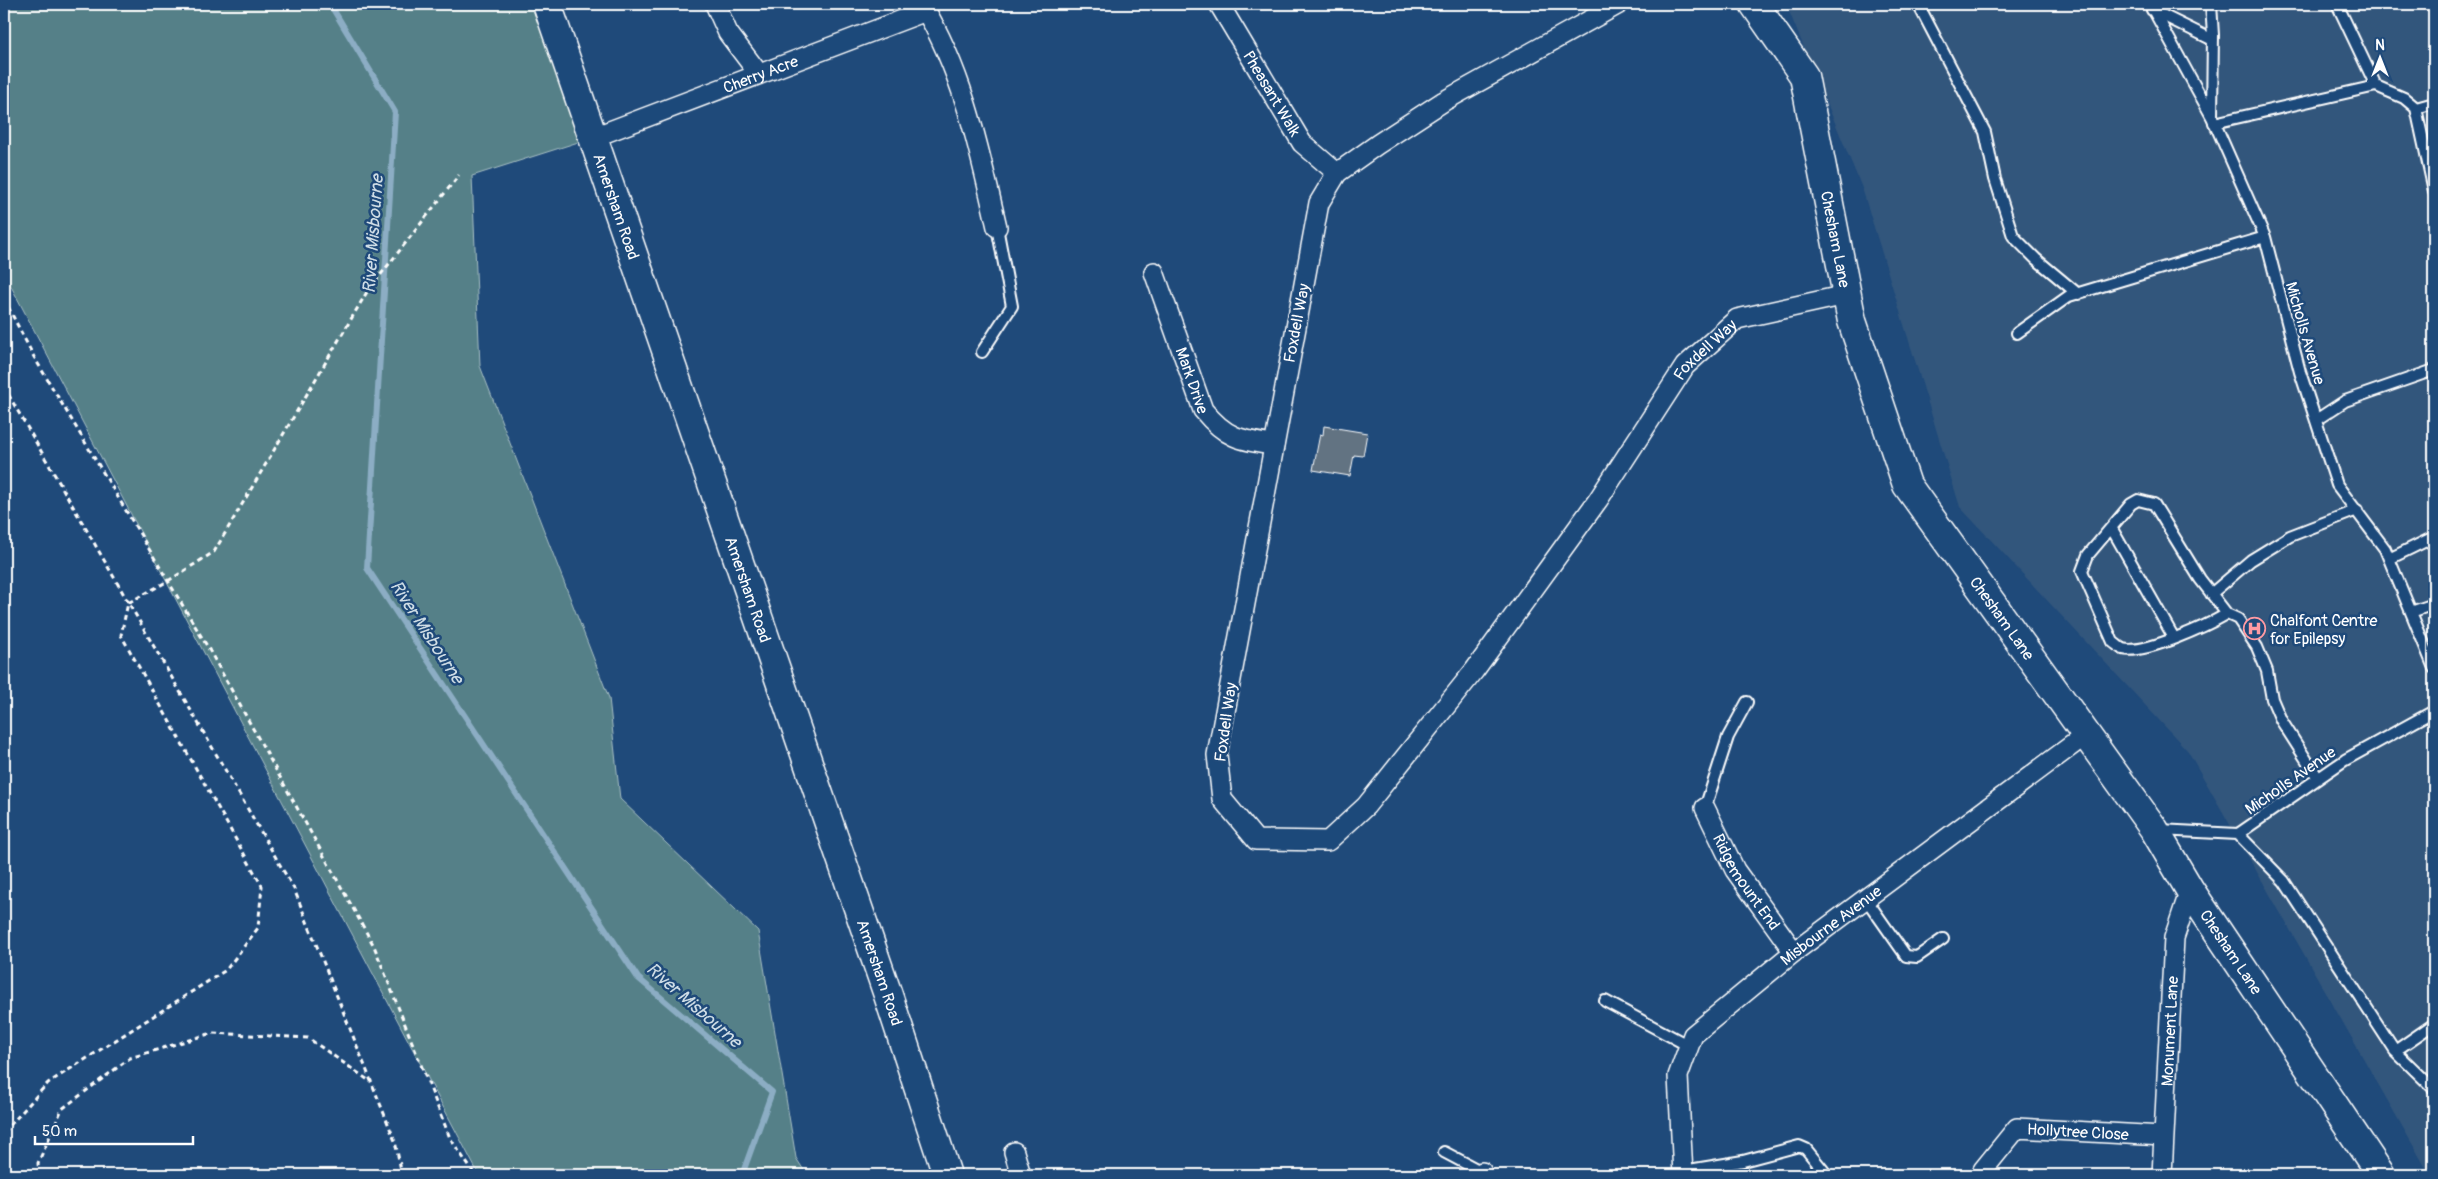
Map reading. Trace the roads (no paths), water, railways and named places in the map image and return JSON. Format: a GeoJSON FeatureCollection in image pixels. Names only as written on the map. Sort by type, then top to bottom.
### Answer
{"type":"FeatureCollection","features":[{"type":"Feature","properties":{"kind":"main road","name":"Amersham Road"},"geometry":{"type":"LineString","coordinates":[[547,4],[887,992],[947,1175]]}},
{"type":"Feature","properties":{"kind":"main road","name":"Chesham Lane"},"geometry":{"type":"LineString","coordinates":[[1754,4],[1804,76],[1852,322],[1907,485],[2154,830],[2190,890],[2381,1175]]}},
{"type":"Feature","properties":{"kind":"street"},"geometry":{"type":"LineString","coordinates":[[715,4],[728,33],[759,74]]}},
{"type":"Feature","properties":{"kind":"street","name":"Pheasant Walk"},"geometry":{"type":"LineString","coordinates":[[1219,4],[1302,143],[1337,173]]}},
{"type":"Feature","properties":{"kind":"street","name":"Foxdell Way"},"geometry":{"type":"LineString","coordinates":[[1619,4],[1444,101],[1337,173],[1319,203],[1217,755],[1222,799],[1256,840],[1328,841],[1366,806],[1474,671],[1598,500],[1685,366],[1737,319],[1846,295]]}},
{"type":"Feature","properties":{"kind":"street","name":"Cherry Acre"},"geometry":{"type":"LineString","coordinates":[[594,137],[924,8],[956,71],[978,140],[997,228]]}},
{"type":"Feature","properties":{"kind":"street","name":"Mark Drive"},"geometry":{"type":"LineString","coordinates":[[1154,272],[1203,410],[1214,423],[1237,439],[1274,446]]}},
{"type":"Feature","properties":{"kind":"street","name":"Misbourne Avenue"},"geometry":{"type":"LineString","coordinates":[[1683,1173],[1678,1076],[1693,1035],[1794,952],[2087,734]]}},
{"type":"Feature","properties":{"kind":"street","name":"Ridgemount End"},"geometry":{"type":"LineString","coordinates":[[1705,808],[1735,870],[1794,952]]}},
{"type":"Feature","properties":{"kind":"street","name":"Monument Lane"},"geometry":{"type":"LineString","coordinates":[[2162,1175],[2174,938],[2190,890]]}},
{"type":"Feature","properties":{"kind":"street","name":"Hollytree Close"},"geometry":{"type":"LineString","coordinates":[[1983,1170],[2017,1128],[2163,1136]]}},
{"type":"Feature","properties":{"kind":"street"},"geometry":{"type":"LineString","coordinates":[[1014,1152],[1021,1175]]}},
{"type":"Feature","properties":{"kind":"lane"},"geometry":{"type":"LineString","coordinates":[[1918,4],[1985,132],[1995,179],[2013,236],[2036,259],[2078,294]]}},
{"type":"Feature","properties":{"kind":"lane"},"geometry":{"type":"LineString","coordinates":[[2211,4],[2214,40],[2213,120],[2376,86],[2404,98],[2416,108],[2434,191]]}},
{"type":"Feature","properties":{"kind":"lane"},"geometry":{"type":"LineString","coordinates":[[2337,4],[2376,86]]}},
{"type":"Feature","properties":{"kind":"lane"},"geometry":{"type":"LineString","coordinates":[[2151,7],[2214,40]]}},
{"type":"Feature","properties":{"kind":"lane","name":"Micholls Avenue"},"geometry":{"type":"LineString","coordinates":[[2151,7],[2213,120],[2265,237],[2298,363],[2337,485],[2386,549],[2434,668]]}},
{"type":"Feature","properties":{"kind":"lane"},"geometry":{"type":"LineString","coordinates":[[2416,108],[2434,103]]}},
{"type":"Feature","properties":{"kind":"lane"},"geometry":{"type":"LineString","coordinates":[[982,352],[1012,306],[997,228]]}},
{"type":"Feature","properties":{"kind":"lane"},"geometry":{"type":"LineString","coordinates":[[2017,333],[2069,296],[2265,237]]}},
{"type":"Feature","properties":{"kind":"lane"},"geometry":{"type":"LineString","coordinates":[[2316,420],[2345,401],[2434,370]]}},
{"type":"Feature","properties":{"kind":"lane"},"geometry":{"type":"LineString","coordinates":[[2227,614],[2204,627],[2174,638],[2137,649],[2122,649],[2113,642],[2082,571],[2088,555],[2112,529],[2131,504],[2138,500],[2154,504],[2187,559],[2212,594],[2227,614],[2238,620],[2257,647],[2267,671],[2272,700],[2281,720],[2318,778]]}},
{"type":"Feature","properties":{"kind":"lane"},"geometry":{"type":"LineString","coordinates":[[2212,594],[2251,560],[2290,536],[2356,510]]}},
{"type":"Feature","properties":{"kind":"lane"},"geometry":{"type":"LineString","coordinates":[[2112,529],[2174,638]]}},
{"type":"Feature","properties":{"kind":"lane"},"geometry":{"type":"LineString","coordinates":[[2389,559],[2434,537]]}},
{"type":"Feature","properties":{"kind":"lane"},"geometry":{"type":"LineString","coordinates":[[2411,612],[2434,604]]}},
{"type":"Feature","properties":{"kind":"lane"},"geometry":{"type":"LineString","coordinates":[[1705,808],[1728,737],[1747,702]]}},
{"type":"Feature","properties":{"kind":"lane","name":"Micholls Avenue"},"geometry":{"type":"LineString","coordinates":[[2154,830],[2238,834],[2345,760],[2434,711]]}},
{"type":"Feature","properties":{"kind":"lane"},"geometry":{"type":"LineString","coordinates":[[2238,834],[2284,881],[2395,1051],[2434,1089]]}},
{"type":"Feature","properties":{"kind":"lane"},"geometry":{"type":"LineString","coordinates":[[1866,899],[1906,956],[1918,957],[1943,939]]}},
{"type":"Feature","properties":{"kind":"lane"},"geometry":{"type":"LineString","coordinates":[[1605,1001],[1689,1046]]}},
{"type":"Feature","properties":{"kind":"lane"},"geometry":{"type":"LineString","coordinates":[[2395,1051],[2434,1024]]}},
{"type":"Feature","properties":{"kind":"lane"},"geometry":{"type":"LineString","coordinates":[[1683,1173],[1743,1161],[1799,1146],[1806,1149],[1827,1175]]}},
{"type":"Feature","properties":{"kind":"lane"},"geometry":{"type":"LineString","coordinates":[[1444,1152],[1482,1174]]}},
{"type":"Feature","properties":{"kind":"waterway","name":"River Misbourne"},"geometry":{"type":"LineString","coordinates":[[330,4],[395,112],[367,568],[638,978],[772,1092],[742,1175]]}},
{"type":"Feature","properties":{"kind":"place","name":"Chalfont Centre for Epilepsy"},"geometry":{"type":"Point","coordinates":[2254,629]}}]}
